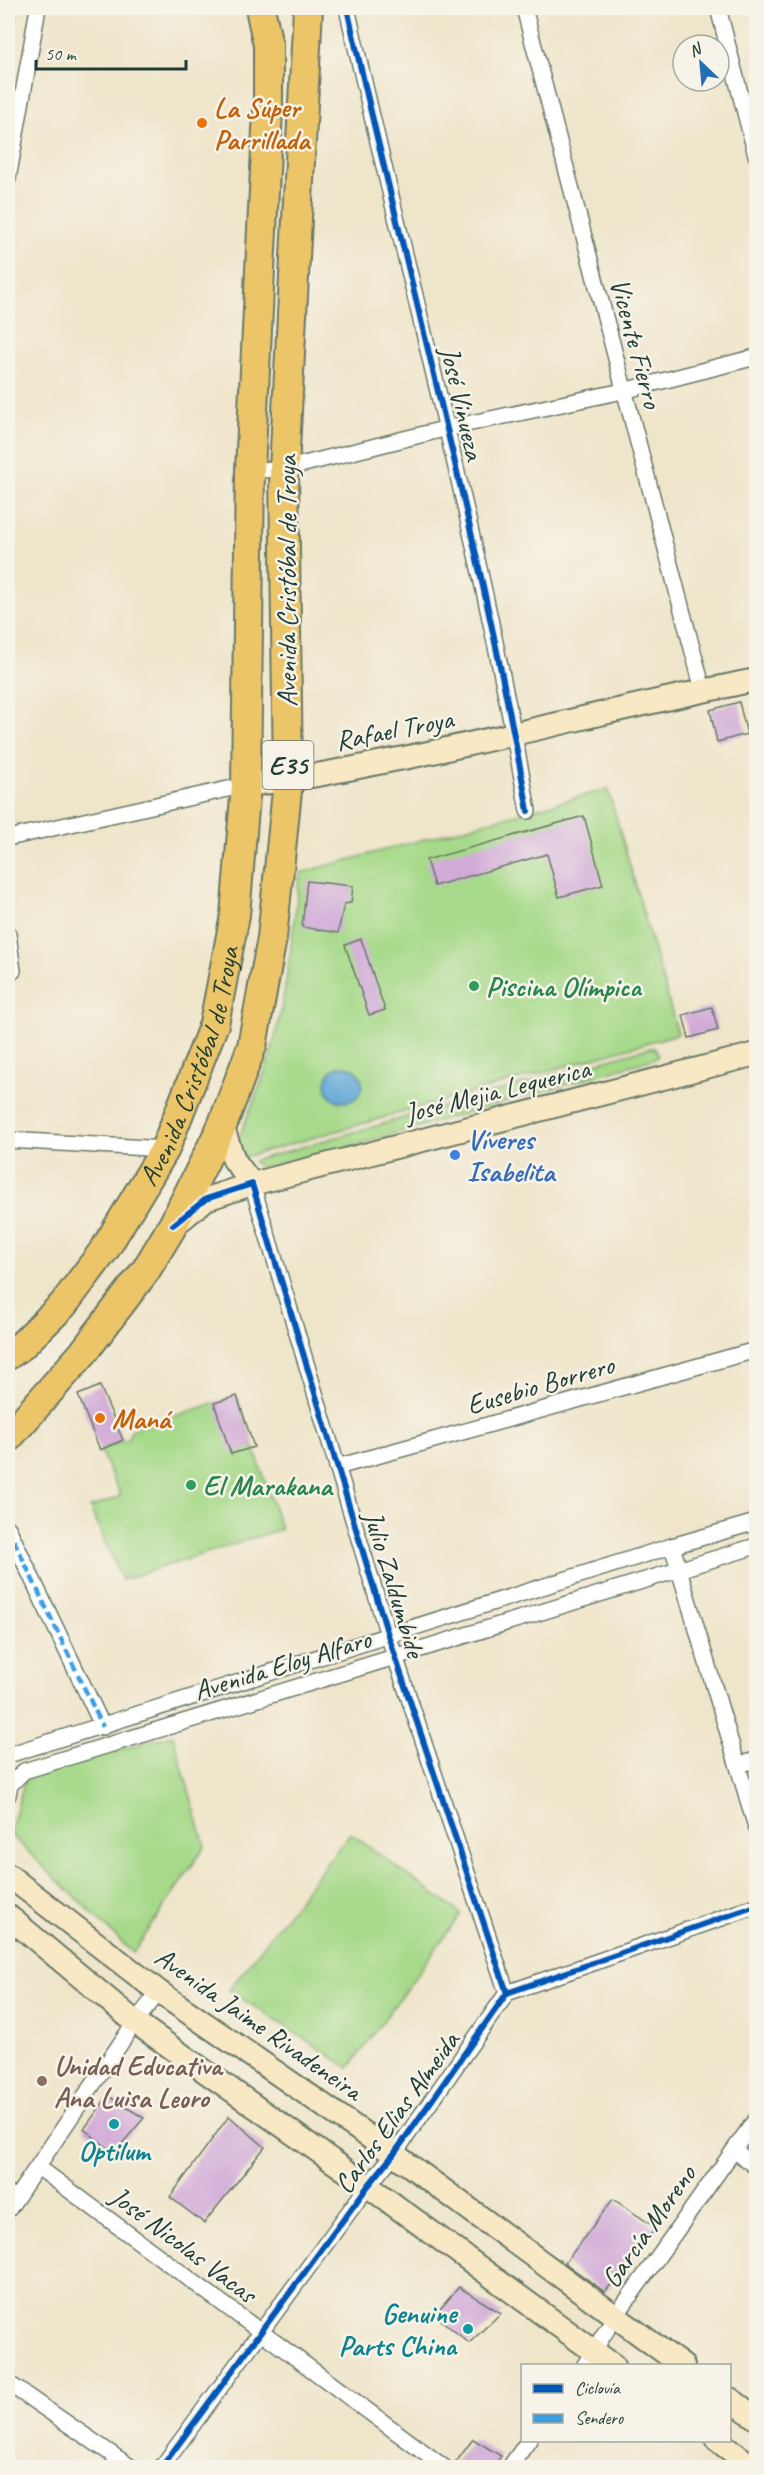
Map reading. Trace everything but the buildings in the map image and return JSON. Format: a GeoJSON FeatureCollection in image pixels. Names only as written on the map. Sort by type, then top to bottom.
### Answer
{"type":"FeatureCollection","features":[{"type":"Feature","properties":{"kind":"highway","name":"Avenida Cristóbal de Troya"},"geometry":{"type":"LineString","coordinates":[[8,1355],[21,1346],[63,1305],[105,1249],[165,1149],[214,1024],[235,915],[246,785],[250,470],[268,110],[268,45],[260,8]]}},
{"type":"Feature","properties":{"kind":"highway","name":"Avenida Cristóbal de Troya"},"geometry":{"type":"LineString","coordinates":[[8,1438],[83,1353],[146,1270],[173,1225],[222,1126],[254,1036],[272,938],[288,781],[284,469],[308,8]]}},
{"type":"Feature","properties":{"kind":"main road","name":"Rafael Troya"},"geometry":{"type":"LineString","coordinates":[[246,785],[288,781],[514,735],[703,690],[756,680]]}},
{"type":"Feature","properties":{"kind":"main road","name":"José Mejia Lequerica"},"geometry":{"type":"LineString","coordinates":[[173,1225],[206,1199],[252,1184],[756,1054]]}},
{"type":"Feature","properties":{"kind":"main road"},"geometry":{"type":"LineString","coordinates":[[222,1126],[234,1160],[252,1184]]}},
{"type":"Feature","properties":{"kind":"main road","name":"Avenida Jaime Rivadeneira"},"geometry":{"type":"LineString","coordinates":[[8,1875],[159,1992],[394,2154],[680,2364]]}},
{"type":"Feature","properties":{"kind":"main road"},"geometry":{"type":"LineString","coordinates":[[8,1916],[135,2022],[368,2186],[589,2358],[608,2364]]}},
{"type":"Feature","properties":{"kind":"main road"},"geometry":{"type":"LineString","coordinates":[[731,2400],[756,2418]]}},
{"type":"Feature","properties":{"kind":"main road"},"geometry":{"type":"LineString","coordinates":[[720,2442],[754,2468]]}},
{"type":"Feature","properties":{"kind":"street"},"geometry":{"type":"LineString","coordinates":[[8,179],[38,8]]}},
{"type":"Feature","properties":{"kind":"street","name":"José Vinueza"},"geometry":{"type":"LineString","coordinates":[[347,8],[448,428],[514,735],[528,811]]}},
{"type":"Feature","properties":{"kind":"street","name":"Vicente Fierro"},"geometry":{"type":"LineString","coordinates":[[525,8],[623,391],[703,690]]}},
{"type":"Feature","properties":{"kind":"street"},"geometry":{"type":"LineString","coordinates":[[718,8],[756,155]]}},
{"type":"Feature","properties":{"kind":"street"},"geometry":{"type":"LineString","coordinates":[[250,470],[284,469],[448,428],[623,391],[756,357]]}},
{"type":"Feature","properties":{"kind":"street","name":"Rafael Troya"},"geometry":{"type":"LineString","coordinates":[[8,838],[246,785]]}},
{"type":"Feature","properties":{"kind":"street"},"geometry":{"type":"LineString","coordinates":[[8,934],[13,971]]}},
{"type":"Feature","properties":{"kind":"street"},"geometry":{"type":"LineString","coordinates":[[8,1140],[165,1149]]}},
{"type":"Feature","properties":{"kind":"street","name":"Julio Zaldumbide"},"geometry":{"type":"LineString","coordinates":[[252,1184],[388,1635],[507,1994]]}},
{"type":"Feature","properties":{"kind":"street","name":"Eusebio Borrero"},"geometry":{"type":"LineString","coordinates":[[337,1467],[756,1350]]}},
{"type":"Feature","properties":{"kind":"street","name":"Avenida Eloy Alfaro"},"geometry":{"type":"LineString","coordinates":[[8,1755],[103,1727],[672,1546],[756,1522]]}},
{"type":"Feature","properties":{"kind":"street"},"geometry":{"type":"LineString","coordinates":[[8,1528],[103,1727]]}},
{"type":"Feature","properties":{"kind":"street"},"geometry":{"type":"LineString","coordinates":[[672,1546],[756,1827]]}},
{"type":"Feature","properties":{"kind":"street","name":"Avenida Eloy Alfaro"},"geometry":{"type":"LineString","coordinates":[[8,1795],[10,1785],[24,1772],[756,1546]]}},
{"type":"Feature","properties":{"kind":"street"},"geometry":{"type":"LineString","coordinates":[[738,1765],[756,1760]]}},
{"type":"Feature","properties":{"kind":"street"},"geometry":{"type":"LineString","coordinates":[[507,1994],[756,1906]]}},
{"type":"Feature","properties":{"kind":"street"},"geometry":{"type":"LineString","coordinates":[[8,2210],[135,2022],[159,1992]]}},
{"type":"Feature","properties":{"kind":"street","name":"Carlos Elias Almeida"},"geometry":{"type":"LineString","coordinates":[[161,2468],[368,2186],[394,2154],[507,1994]]}},
{"type":"Feature","properties":{"kind":"street","name":"García Moreno"},"geometry":{"type":"LineString","coordinates":[[589,2358],[615,2317],[756,2119]]}},
{"type":"Feature","properties":{"kind":"street"},"geometry":{"type":"LineString","coordinates":[[734,2150],[756,2167]]}},
{"type":"Feature","properties":{"kind":"street","name":"José Nicolas Vacas"},"geometry":{"type":"LineString","coordinates":[[38,2167],[445,2468]]}},
{"type":"Feature","properties":{"kind":"street"},"geometry":{"type":"LineString","coordinates":[[8,2383],[132,2468]]}},
{"type":"Feature","properties":{"kind":"street"},"geometry":{"type":"LineString","coordinates":[[509,2468],[528,2442]]}},
{"type":"Feature","properties":{"kind":"green space"},"geometry":{"type":"Polygon","coordinates":[[[8,8],[18,8],[8,61],[8,8]]]}},
{"type":"Feature","properties":{"kind":"green space","name":"Piscina Olímpica"},"geometry":{"type":"Polygon","coordinates":[[[608,789],[678,1034],[245,1157],[237,1144],[266,1070],[275,1036],[288,967],[300,873],[608,789]]]}},
{"type":"Feature","properties":{"kind":"green space"},"geometry":{"type":"Polygon","coordinates":[[[648,1048],[655,1048],[657,1058],[276,1168],[257,1166],[253,1161],[648,1048]]]}},
{"type":"Feature","properties":{"kind":"green space","name":"El Marakana"},"geometry":{"type":"Polygon","coordinates":[[[237,1396],[281,1529],[122,1580],[90,1508],[121,1496],[100,1450],[128,1439],[131,1430],[237,1396]]]}},
{"type":"Feature","properties":{"kind":"green space"},"geometry":{"type":"Polygon","coordinates":[[[173,1735],[205,1846],[133,1953],[10,1834],[26,1775],[173,1735]]]}},
{"type":"Feature","properties":{"kind":"green space"},"geometry":{"type":"Polygon","coordinates":[[[350,1833],[461,1914],[349,2068],[229,1990],[350,1833]]]}},
{"type":"Feature","properties":{"kind":"water"},"geometry":{"type":"Polygon","coordinates":[[[344,1066],[357,1071],[362,1084],[357,1097],[344,1102],[331,1097],[326,1084],[331,1071],[344,1066]]]}},
{"type":"Feature","properties":{"kind":"marked path"},"geometry":{"type":"LineString","coordinates":[[8,1528],[103,1727]]}},
{"type":"Feature","properties":{"kind":"cycle path"},"geometry":{"type":"LineString","coordinates":[[347,8],[488,609],[528,811]]}},
{"type":"Feature","properties":{"kind":"cycle path"},"geometry":{"type":"LineString","coordinates":[[173,1225],[206,1199],[252,1184],[388,1635],[507,1993]]}},
{"type":"Feature","properties":{"kind":"cycle path"},"geometry":{"type":"LineString","coordinates":[[161,2468],[368,2186],[394,2154],[507,1993],[756,1906]]}},
{"type":"Feature","properties":{"kind":"place","name":"La Súper Parrillada"},"geometry":{"type":"Point","coordinates":[202,123]}},
{"type":"Feature","properties":{"kind":"place","name":"Piscina Olímpica"},"geometry":{"type":"Point","coordinates":[474,986]}},
{"type":"Feature","properties":{"kind":"place","name":"Víveres Isabelita"},"geometry":{"type":"Point","coordinates":[455,1155]}},
{"type":"Feature","properties":{"kind":"place","name":"Maná"},"geometry":{"type":"Point","coordinates":[100,1418]}},
{"type":"Feature","properties":{"kind":"place","name":"El Marakana"},"geometry":{"type":"Point","coordinates":[191,1485]}},
{"type":"Feature","properties":{"kind":"place","name":"Unidad Educativa Ana Luisa Leoro"},"geometry":{"type":"Point","coordinates":[42,2081]}},
{"type":"Feature","properties":{"kind":"place","name":"Optilum"},"geometry":{"type":"Point","coordinates":[114,2124]}},
{"type":"Feature","properties":{"kind":"place","name":"Genuine Parts China"},"geometry":{"type":"Point","coordinates":[468,2329]}}]}
